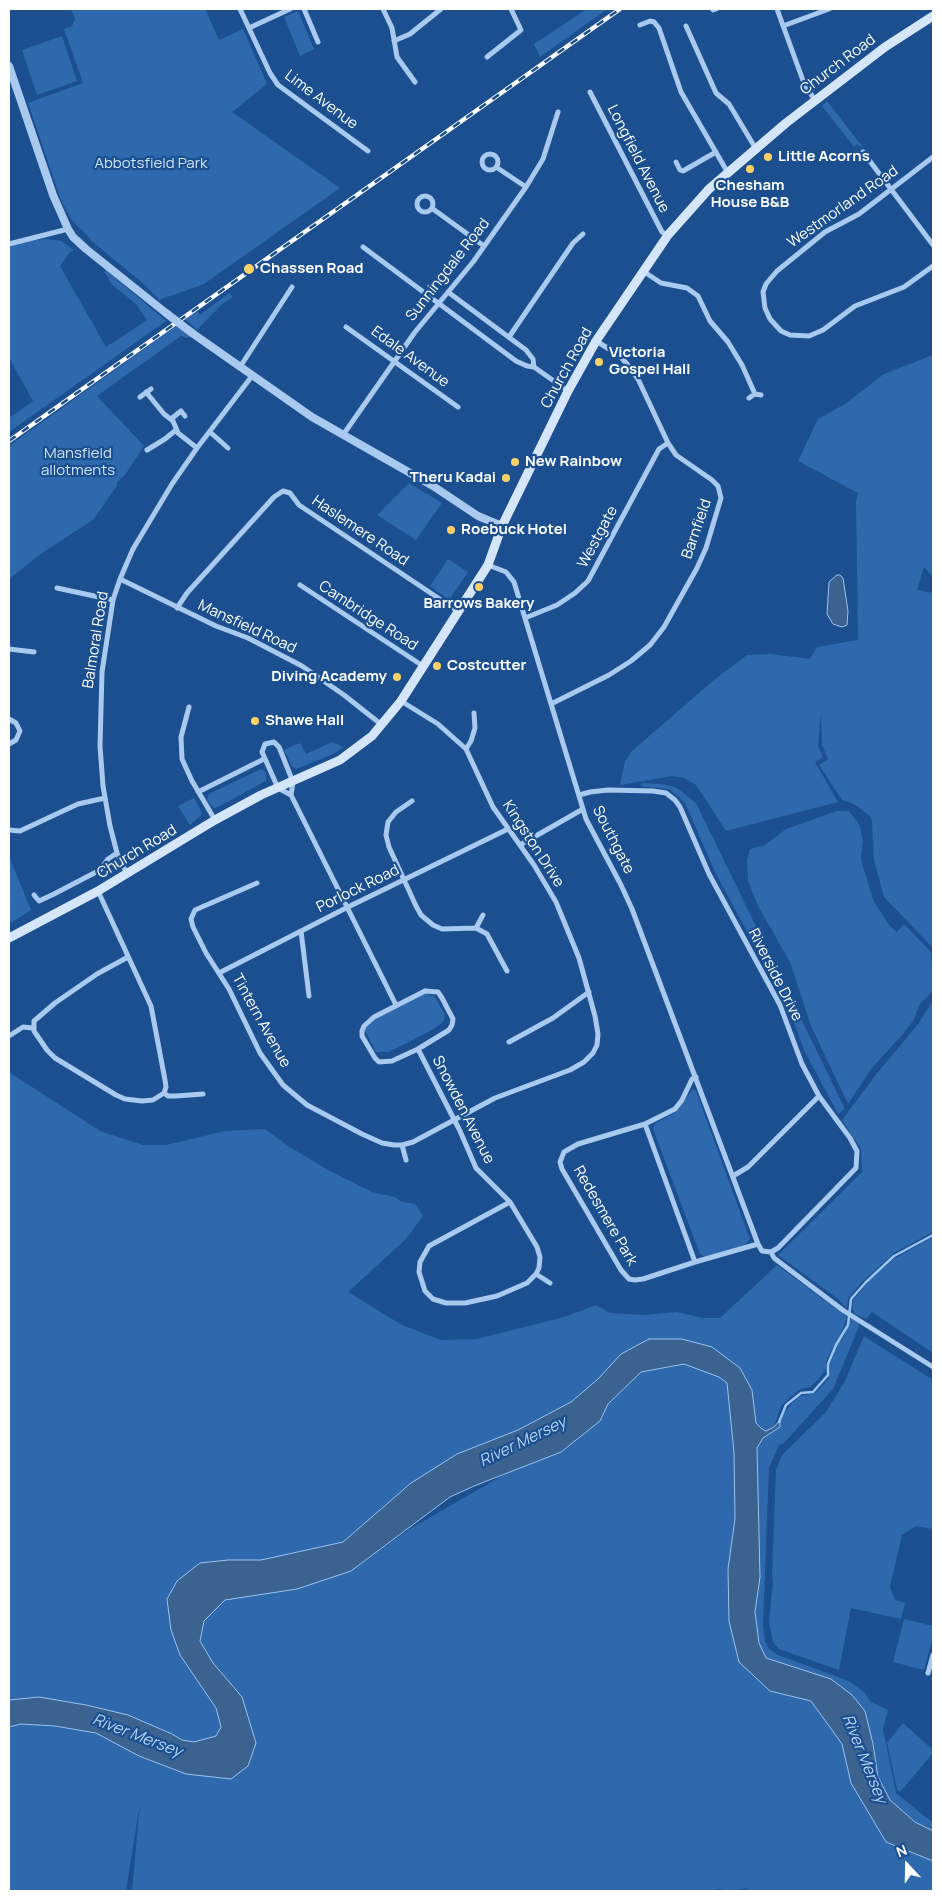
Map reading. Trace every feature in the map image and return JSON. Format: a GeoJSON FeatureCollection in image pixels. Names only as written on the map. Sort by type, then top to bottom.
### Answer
{"type":"FeatureCollection","features":[{"type":"Feature","properties":{"kind":"main road","name":"Church Road"},"geometry":{"type":"LineString","coordinates":[[9,938],[127,875],[215,820],[261,795],[340,760],[361,746],[382,725],[401,701],[488,565],[502,526],[568,390],[596,341],[668,235],[709,189],[815,100],[885,47],[933,16]]}},
{"type":"Feature","properties":{"kind":"street","name":"Lime Avenue"},"geometry":{"type":"LineString","coordinates":[[240,9],[270,73],[278,85],[368,151]]}},
{"type":"Feature","properties":{"kind":"street"},"geometry":{"type":"LineString","coordinates":[[249,28],[290,9]]}},
{"type":"Feature","properties":{"kind":"street"},"geometry":{"type":"LineString","coordinates":[[304,9],[318,42]]}},
{"type":"Feature","properties":{"kind":"street"},"geometry":{"type":"LineString","coordinates":[[383,9],[392,28],[398,57],[415,82]]}},
{"type":"Feature","properties":{"kind":"street"},"geometry":{"type":"LineString","coordinates":[[394,40],[410,34],[440,9]]}},
{"type":"Feature","properties":{"kind":"street"},"geometry":{"type":"LineString","coordinates":[[487,57],[521,30],[511,9]]}},
{"type":"Feature","properties":{"kind":"street"},"geometry":{"type":"LineString","coordinates":[[777,9],[805,86],[815,100]]}},
{"type":"Feature","properties":{"kind":"street"},"geometry":{"type":"LineString","coordinates":[[783,26],[829,9]]}},
{"type":"Feature","properties":{"kind":"street"},"geometry":{"type":"LineString","coordinates":[[640,25],[650,21],[654,22],[658,28],[681,92],[728,173]]}},
{"type":"Feature","properties":{"kind":"street"},"geometry":{"type":"LineString","coordinates":[[686,26],[716,93],[729,104],[756,149]]}},
{"type":"Feature","properties":{"kind":"street"},"geometry":{"type":"LineString","coordinates":[[9,66],[53,195],[73,237],[166,313],[252,376],[343,435],[434,486],[478,516],[502,526]]}},
{"type":"Feature","properties":{"kind":"street","name":"Longfield Avenue"},"geometry":{"type":"LineString","coordinates":[[590,92],[662,232],[668,235]]}},
{"type":"Feature","properties":{"kind":"street","name":"Sunningdale Road"},"geometry":{"type":"LineString","coordinates":[[343,435],[415,332],[484,246],[526,187],[543,159],[558,112]]}},
{"type":"Feature","properties":{"kind":"street"},"geometry":{"type":"LineString","coordinates":[[676,162],[680,170],[684,171],[716,152]]}},
{"type":"Feature","properties":{"kind":"street"},"geometry":{"type":"LineString","coordinates":[[863,152],[933,245]]}},
{"type":"Feature","properties":{"kind":"street","name":"Westmorland Road"},"geometry":{"type":"LineString","coordinates":[[933,156],[859,214],[825,232],[777,270],[766,284],[764,292],[765,308],[770,319],[781,331],[790,335],[809,336],[823,330],[856,306],[904,287],[933,266]]}},
{"type":"Feature","properties":{"kind":"street"},"geometry":{"type":"LineString","coordinates":[[496,166],[526,187]]}},
{"type":"Feature","properties":{"kind":"street"},"geometry":{"type":"LineString","coordinates":[[432,209],[484,246]]}},
{"type":"Feature","properties":{"kind":"street"},"geometry":{"type":"LineString","coordinates":[[9,244],[68,229]]}},
{"type":"Feature","properties":{"kind":"street"},"geometry":{"type":"LineString","coordinates":[[508,337],[572,243],[583,234]]}},
{"type":"Feature","properties":{"kind":"street"},"geometry":{"type":"LineString","coordinates":[[363,247],[516,361],[534,367],[568,390]]}},
{"type":"Feature","properties":{"kind":"street"},"geometry":{"type":"LineString","coordinates":[[644,270],[661,283],[687,288],[698,296],[710,321],[728,342],[742,365],[755,394]]}},
{"type":"Feature","properties":{"kind":"street"},"geometry":{"type":"LineString","coordinates":[[240,367],[292,287]]}},
{"type":"Feature","properties":{"kind":"street"},"geometry":{"type":"LineString","coordinates":[[448,292],[526,350],[533,359],[534,367]]}},
{"type":"Feature","properties":{"kind":"street","name":"Edale Avenue"},"geometry":{"type":"LineString","coordinates":[[346,327],[458,407]]}},
{"type":"Feature","properties":{"kind":"street","name":"Barnfield"},"geometry":{"type":"LineString","coordinates":[[551,704],[609,676],[650,645],[664,627],[700,562],[721,498],[720,492],[712,480],[676,456],[638,378],[619,356],[596,341]]}},
{"type":"Feature","properties":{"kind":"street","name":"Balmoral Road"},"geometry":{"type":"LineString","coordinates":[[127,875],[117,853],[105,798],[100,746],[100,701],[104,656],[113,600],[120,579],[139,538],[178,475],[252,376]]}},
{"type":"Feature","properties":{"kind":"street"},"geometry":{"type":"LineString","coordinates":[[140,397],[149,390],[164,414],[171,419],[180,435],[197,448]]}},
{"type":"Feature","properties":{"kind":"street"},"geometry":{"type":"LineString","coordinates":[[749,398],[755,394],[761,395]]}},
{"type":"Feature","properties":{"kind":"street"},"geometry":{"type":"LineString","coordinates":[[171,419],[181,411],[185,416]]}},
{"type":"Feature","properties":{"kind":"street"},"geometry":{"type":"LineString","coordinates":[[147,450],[165,440],[176,430]]}},
{"type":"Feature","properties":{"kind":"street"},"geometry":{"type":"LineString","coordinates":[[210,432],[228,448]]}},
{"type":"Feature","properties":{"kind":"street","name":"Westgate"},"geometry":{"type":"LineString","coordinates":[[525,618],[558,605],[576,593],[588,581],[659,449],[668,443]]}},
{"type":"Feature","properties":{"kind":"street","name":"Haslemere Road"},"geometry":{"type":"LineString","coordinates":[[177,608],[187,593],[276,494],[283,491],[290,493],[299,505],[459,612]]}},
{"type":"Feature","properties":{"kind":"street","name":"Southgate"},"geometry":{"type":"LineString","coordinates":[[488,565],[506,572],[511,577],[583,809],[632,909],[696,1077]]}},
{"type":"Feature","properties":{"kind":"street","name":"Mansfield Road"},"geometry":{"type":"LineString","coordinates":[[120,579],[216,626],[248,638],[302,666],[344,695],[382,725]]}},
{"type":"Feature","properties":{"kind":"street","name":"Cambridge Road"},"geometry":{"type":"LineString","coordinates":[[300,586],[423,666]]}},
{"type":"Feature","properties":{"kind":"street"},"geometry":{"type":"LineString","coordinates":[[57,588],[113,600]]}},
{"type":"Feature","properties":{"kind":"street"},"geometry":{"type":"LineString","coordinates":[[9,649],[34,652]]}},
{"type":"Feature","properties":{"kind":"street","name":"Kingston Drive"},"geometry":{"type":"LineString","coordinates":[[401,701],[438,724],[466,749],[493,807],[534,865],[556,902],[579,958],[598,1034],[597,1045],[584,1062],[551,1078],[495,1098],[454,1121]]}},
{"type":"Feature","properties":{"kind":"street"},"geometry":{"type":"LineString","coordinates":[[189,707],[181,737],[182,758],[186,771],[215,820]]}},
{"type":"Feature","properties":{"kind":"street"},"geometry":{"type":"LineString","coordinates":[[466,749],[475,728],[474,713]]}},
{"type":"Feature","properties":{"kind":"street"},"geometry":{"type":"LineString","coordinates":[[9,719],[16,722],[20,731],[16,740],[9,744]]}},
{"type":"Feature","properties":{"kind":"street"},"geometry":{"type":"LineString","coordinates":[[291,795],[293,782],[279,747],[274,742],[265,744],[262,748],[264,759],[278,788],[291,795],[396,1005]]}},
{"type":"Feature","properties":{"kind":"street"},"geometry":{"type":"LineString","coordinates":[[198,792],[264,759]]}},
{"type":"Feature","properties":{"kind":"street","name":"Riverside Drive"},"geometry":{"type":"LineString","coordinates":[[579,795],[608,790],[653,791],[666,793],[675,800],[680,807],[709,874],[780,1005],[799,1058],[820,1096],[857,1151],[856,1168],[778,1248],[771,1252]]}},
{"type":"Feature","properties":{"kind":"street"},"geometry":{"type":"LineString","coordinates":[[9,830],[20,831],[78,804],[105,798]]}},
{"type":"Feature","properties":{"kind":"street"},"geometry":{"type":"LineString","coordinates":[[412,801],[396,812],[388,822],[386,835],[389,847],[419,910],[433,925],[442,929],[476,928],[487,934],[507,971]]}},
{"type":"Feature","properties":{"kind":"street"},"geometry":{"type":"LineString","coordinates":[[520,845],[583,809]]}},
{"type":"Feature","properties":{"kind":"street","name":"Porlock Road"},"geometry":{"type":"LineString","coordinates":[[219,973],[348,907],[508,829]]}},
{"type":"Feature","properties":{"kind":"street","name":"Church Road"},"geometry":{"type":"LineString","coordinates":[[34,895],[39,902],[100,870],[108,859],[117,853]]}},
{"type":"Feature","properties":{"kind":"street","name":"Tintern Avenue"},"geometry":{"type":"LineString","coordinates":[[257,883],[195,910],[191,917],[193,927],[206,954],[238,1004],[260,1053],[283,1085],[295,1097],[307,1105],[382,1143],[402,1145]]}},
{"type":"Feature","properties":{"kind":"street"},"geometry":{"type":"LineString","coordinates":[[98,891],[145,990],[155,1021],[166,1087],[164,1092],[153,1100],[126,1099],[116,1095],[55,1058],[47,1050],[33,1028],[34,1021],[55,1003],[97,974],[128,957]]}},
{"type":"Feature","properties":{"kind":"street"},"geometry":{"type":"LineString","coordinates":[[476,928],[483,915]]}},
{"type":"Feature","properties":{"kind":"street"},"geometry":{"type":"LineString","coordinates":[[301,931],[309,996]]}},
{"type":"Feature","properties":{"kind":"street","name":"Snowden Avenue"},"geometry":{"type":"LineString","coordinates":[[431,990],[438,992],[452,1019],[452,1025],[449,1030],[418,1049],[392,1061],[379,1062],[362,1036],[362,1031],[364,1026],[374,1017],[425,991],[431,990]]}},
{"type":"Feature","properties":{"kind":"street"},"geometry":{"type":"LineString","coordinates":[[509,1042],[554,1018],[589,992]]}},
{"type":"Feature","properties":{"kind":"street"},"geometry":{"type":"LineString","coordinates":[[9,1036],[23,1027],[33,1028]]}},
{"type":"Feature","properties":{"kind":"street","name":"Snowden Avenue"},"geometry":{"type":"LineString","coordinates":[[418,1049],[476,1168],[510,1202],[537,1247],[540,1257],[539,1268],[536,1274]]}},
{"type":"Feature","properties":{"kind":"street"},"geometry":{"type":"LineString","coordinates":[[696,1077],[762,1251],[771,1252],[774,1258],[844,1310],[933,1367]]}},
{"type":"Feature","properties":{"kind":"street","name":"Redesmere Park"},"geometry":{"type":"LineString","coordinates":[[696,1077],[692,1079],[682,1100],[675,1109],[645,1124],[569,1148],[561,1157],[562,1169],[624,1276],[635,1280],[643,1279],[758,1244]]}},
{"type":"Feature","properties":{"kind":"street"},"geometry":{"type":"LineString","coordinates":[[164,1092],[168,1096],[203,1094]]}},
{"type":"Feature","properties":{"kind":"street"},"geometry":{"type":"LineString","coordinates":[[733,1176],[748,1167],[820,1096]]}},
{"type":"Feature","properties":{"kind":"street"},"geometry":{"type":"LineString","coordinates":[[406,1160],[402,1145],[413,1142],[454,1121]]}},
{"type":"Feature","properties":{"kind":"street"},"geometry":{"type":"LineString","coordinates":[[645,1124],[695,1262]]}},
{"type":"Feature","properties":{"kind":"street"},"geometry":{"type":"LineString","coordinates":[[510,1202],[429,1246],[420,1262],[421,1282],[425,1291],[433,1299],[446,1304],[465,1304],[514,1290],[536,1274],[550,1283]]}},
{"type":"Feature","properties":{"kind":"street"},"geometry":{"type":"LineString","coordinates":[[928,1673],[933,1655]]}},
{"type":"Feature","properties":{"kind":"green space","name":"Abbotsfield Park"},"geometry":{"type":"Polygon","coordinates":[[[71,9],[205,9],[219,40],[243,29],[267,84],[232,112],[340,188],[204,284],[159,300],[145,285],[94,243],[71,219],[61,200],[28,103],[83,83],[64,29],[72,26],[75,19],[71,9]]]}},
{"type":"Feature","properties":{"kind":"green space"},"geometry":{"type":"Polygon","coordinates":[[[587,9],[607,9],[540,57],[534,44],[587,9]]]}},
{"type":"Feature","properties":{"kind":"green space"},"geometry":{"type":"Polygon","coordinates":[[[298,11],[314,49],[300,56],[284,17],[298,11]]]}},
{"type":"Feature","properties":{"kind":"green space"},"geometry":{"type":"Polygon","coordinates":[[[62,36],[77,81],[37,95],[22,50],[62,36]]]}},
{"type":"Feature","properties":{"kind":"green space"},"geometry":{"type":"Polygon","coordinates":[[[827,101],[862,146],[861,148],[858,144],[854,147],[822,106],[827,101]]]}},
{"type":"Feature","properties":{"kind":"green space"},"geometry":{"type":"Polygon","coordinates":[[[47,239],[61,241],[74,250],[70,252],[60,266],[106,347],[147,320],[136,304],[110,283],[104,272],[106,270],[166,321],[9,432],[9,418],[33,401],[9,358],[9,247],[27,241],[47,239]]]}},
{"type":"Feature","properties":{"kind":"green space"},"geometry":{"type":"Polygon","coordinates":[[[229,293],[233,297],[221,305],[197,330],[185,319],[196,310],[200,315],[229,293]]]}},
{"type":"Feature","properties":{"kind":"green space","name":"Mansfield allotments"},"geometry":{"type":"Polygon","coordinates":[[[176,326],[190,336],[187,338],[181,336],[97,396],[144,446],[125,475],[117,482],[117,486],[93,520],[42,553],[9,579],[9,446],[176,326]]]}},
{"type":"Feature","properties":{"kind":"green space"},"geometry":{"type":"Polygon","coordinates":[[[933,355],[933,577],[924,567],[917,590],[933,593],[933,948],[884,897],[874,860],[871,817],[854,804],[842,800],[819,765],[828,759],[822,745],[821,712],[818,746],[823,757],[815,762],[838,802],[726,831],[696,785],[684,778],[672,776],[620,785],[625,761],[632,751],[714,680],[747,655],[771,654],[810,659],[817,647],[858,640],[856,502],[858,493],[798,461],[818,419],[845,404],[884,374],[933,355]]]}},
{"type":"Feature","properties":{"kind":"green space"},"geometry":{"type":"Polygon","coordinates":[[[409,483],[442,503],[416,540],[377,515],[409,483]]]}},
{"type":"Feature","properties":{"kind":"green space"},"geometry":{"type":"Polygon","coordinates":[[[448,559],[468,572],[449,600],[430,586],[448,559]]]}},
{"type":"Feature","properties":{"kind":"green space"},"geometry":{"type":"Polygon","coordinates":[[[332,742],[344,747],[333,754],[296,769],[292,766],[284,750],[300,743],[306,754],[332,742]]]}},
{"type":"Feature","properties":{"kind":"green space"},"geometry":{"type":"Polygon","coordinates":[[[261,769],[266,772],[266,781],[218,807],[214,808],[210,804],[207,799],[209,794],[261,769]]]}},
{"type":"Feature","properties":{"kind":"green space"},"geometry":{"type":"Polygon","coordinates":[[[642,783],[662,784],[677,788],[696,803],[845,1109],[838,1114],[804,1050],[790,1011],[715,872],[685,803],[669,789],[640,786],[642,783]]]}},
{"type":"Feature","properties":{"kind":"green space"},"geometry":{"type":"Polygon","coordinates":[[[194,798],[201,811],[201,815],[190,825],[178,806],[194,798]]]}},
{"type":"Feature","properties":{"kind":"green space"},"geometry":{"type":"Polygon","coordinates":[[[837,811],[849,811],[860,826],[863,842],[862,864],[874,902],[890,926],[897,932],[904,924],[931,952],[932,965],[932,992],[920,1004],[913,1021],[903,1034],[871,1069],[848,1104],[811,1026],[790,962],[758,906],[748,881],[747,860],[750,849],[765,845],[786,829],[837,811]]]}},
{"type":"Feature","properties":{"kind":"green space"},"geometry":{"type":"Polygon","coordinates":[[[9,856],[31,910],[9,924],[9,856]]]}},
{"type":"Feature","properties":{"kind":"green space"},"geometry":{"type":"Polygon","coordinates":[[[425,993],[435,997],[444,1013],[445,1018],[442,1023],[389,1052],[376,1052],[364,1029],[370,1021],[425,993]]]}},
{"type":"Feature","properties":{"kind":"green space"},"geometry":{"type":"Polygon","coordinates":[[[933,1000],[933,1232],[894,1253],[861,1283],[848,1298],[847,1308],[838,1299],[778,1255],[862,1172],[861,1149],[842,1120],[878,1072],[919,1023],[933,1000]]]}},
{"type":"Feature","properties":{"kind":"green space"},"geometry":{"type":"Polygon","coordinates":[[[9,1072],[100,1131],[143,1145],[166,1145],[225,1131],[265,1129],[288,1146],[330,1171],[372,1192],[415,1204],[423,1216],[405,1240],[348,1292],[402,1325],[441,1340],[477,1339],[564,1317],[596,1305],[610,1313],[643,1315],[677,1312],[703,1318],[720,1318],[777,1265],[847,1317],[826,1361],[826,1369],[810,1387],[801,1389],[781,1406],[774,1427],[766,1431],[762,1430],[756,1423],[752,1390],[740,1368],[621,1354],[598,1379],[571,1402],[518,1430],[457,1454],[411,1483],[343,1542],[261,1560],[228,1560],[177,1581],[167,1599],[171,1630],[180,1655],[216,1708],[221,1727],[216,1736],[194,1742],[182,1740],[172,1734],[39,1697],[9,1700],[9,1072]]]}},
{"type":"Feature","properties":{"kind":"green space"},"geometry":{"type":"Polygon","coordinates":[[[693,1089],[696,1091],[750,1239],[745,1245],[705,1257],[700,1254],[653,1129],[655,1124],[676,1112],[693,1089]]]}},
{"type":"Feature","properties":{"kind":"green space"},"geometry":{"type":"Polygon","coordinates":[[[933,1237],[933,1353],[872,1312],[866,1319],[855,1314],[852,1308],[853,1300],[870,1280],[895,1258],[933,1237]]]}},
{"type":"Feature","properties":{"kind":"green space"},"geometry":{"type":"Polygon","coordinates":[[[851,1318],[858,1322],[859,1326],[833,1389],[784,1443],[779,1445],[769,1468],[763,1625],[765,1641],[769,1649],[778,1655],[849,1681],[864,1692],[871,1702],[888,1710],[883,1729],[896,1793],[933,1823],[933,1831],[915,1822],[890,1800],[878,1777],[873,1744],[865,1712],[789,1667],[766,1658],[759,1643],[755,1612],[760,1577],[757,1448],[763,1438],[780,1427],[781,1416],[794,1401],[800,1396],[813,1394],[828,1379],[830,1364],[837,1345],[844,1336],[851,1318]]]}},
{"type":"Feature","properties":{"kind":"green space"},"geometry":{"type":"Polygon","coordinates":[[[864,1336],[933,1380],[933,1529],[916,1526],[902,1535],[890,1587],[895,1600],[905,1603],[901,1619],[851,1608],[839,1670],[779,1649],[773,1642],[769,1622],[773,1582],[776,1470],[782,1455],[826,1412],[845,1381],[864,1336]]]}},
{"type":"Feature","properties":{"kind":"green space"},"geometry":{"type":"Polygon","coordinates":[[[684,1364],[719,1377],[727,1382],[734,1452],[735,1519],[728,1569],[770,1691],[811,1701],[842,1744],[851,1783],[886,1842],[933,1861],[933,1891],[749,1891],[747,1888],[736,1891],[715,1889],[712,1891],[132,1891],[140,1803],[126,1891],[9,1891],[9,1727],[21,1724],[55,1726],[97,1733],[139,1756],[186,1774],[231,1779],[242,1697],[213,1663],[200,1641],[204,1620],[225,1599],[297,1589],[351,1571],[408,1530],[509,1472],[561,1452],[600,1421],[608,1404],[641,1372],[684,1364]]]}},
{"type":"Feature","properties":{"kind":"green space"},"geometry":{"type":"Polygon","coordinates":[[[904,1619],[933,1626],[933,1636],[924,1670],[893,1662],[904,1619]]]}},
{"type":"Feature","properties":{"kind":"green space"},"geometry":{"type":"Polygon","coordinates":[[[903,1723],[933,1750],[933,1753],[900,1792],[897,1789],[887,1743],[903,1723]]]}},
{"type":"Feature","properties":{"kind":"water"},"geometry":{"type":"Polygon","coordinates":[[[837,575],[843,578],[848,611],[847,625],[842,627],[833,624],[827,614],[829,582],[837,575]]]}},
{"type":"Feature","properties":{"kind":"water","name":"River Mersey"},"geometry":{"type":"Polygon","coordinates":[[[649,1339],[682,1339],[712,1347],[740,1368],[752,1390],[756,1423],[766,1431],[774,1427],[780,1420],[780,1427],[763,1438],[757,1448],[760,1577],[755,1612],[759,1643],[766,1658],[831,1679],[852,1695],[865,1711],[878,1777],[890,1800],[915,1822],[933,1831],[933,1861],[886,1842],[851,1783],[842,1744],[811,1701],[770,1691],[739,1662],[729,1621],[728,1569],[735,1519],[734,1452],[727,1383],[719,1377],[684,1364],[641,1372],[608,1404],[600,1421],[561,1452],[450,1497],[351,1571],[297,1589],[225,1600],[204,1621],[200,1641],[213,1663],[242,1697],[256,1743],[248,1766],[231,1779],[186,1774],[139,1756],[96,1733],[55,1726],[21,1724],[9,1727],[9,1700],[39,1697],[128,1715],[182,1740],[194,1742],[216,1736],[221,1727],[216,1708],[180,1655],[171,1630],[167,1599],[177,1581],[200,1563],[228,1560],[261,1560],[343,1542],[411,1483],[457,1454],[518,1430],[571,1402],[598,1379],[621,1354],[649,1339]]]}},
{"type":"Feature","properties":{"kind":"waterway"},"geometry":{"type":"LineString","coordinates":[[779,1422],[786,1405],[801,1393],[813,1392],[828,1375],[828,1364],[836,1345],[848,1325],[851,1299],[894,1256],[933,1235]]}},
{"type":"Feature","properties":{"kind":"railway"},"geometry":{"type":"LineString","coordinates":[[9,441],[620,9]]}},
{"type":"Feature","properties":{"kind":"place","name":"Little Acorns"},"geometry":{"type":"Point","coordinates":[768,157]}},
{"type":"Feature","properties":{"kind":"place","name":"Chesham House B&B"},"geometry":{"type":"Point","coordinates":[750,169]}},
{"type":"Feature","properties":{"kind":"place","name":"Chassen Road"},"geometry":{"type":"Point","coordinates":[249,269]}},
{"type":"Feature","properties":{"kind":"place","name":"Victoria Gospel Hall"},"geometry":{"type":"Point","coordinates":[599,362]}},
{"type":"Feature","properties":{"kind":"place","name":"New Rainbow"},"geometry":{"type":"Point","coordinates":[515,462]}},
{"type":"Feature","properties":{"kind":"place","name":"Theru Kadai"},"geometry":{"type":"Point","coordinates":[506,478]}},
{"type":"Feature","properties":{"kind":"place","name":"Roebuck Hotel"},"geometry":{"type":"Point","coordinates":[451,530]}},
{"type":"Feature","properties":{"kind":"place","name":"Barrows Bakery"},"geometry":{"type":"Point","coordinates":[479,587]}},
{"type":"Feature","properties":{"kind":"place","name":"Costcutter"},"geometry":{"type":"Point","coordinates":[437,666]}},
{"type":"Feature","properties":{"kind":"place","name":"Diving Academy"},"geometry":{"type":"Point","coordinates":[397,677]}},
{"type":"Feature","properties":{"kind":"place","name":"Shawe Hall"},"geometry":{"type":"Point","coordinates":[255,721]}}]}
